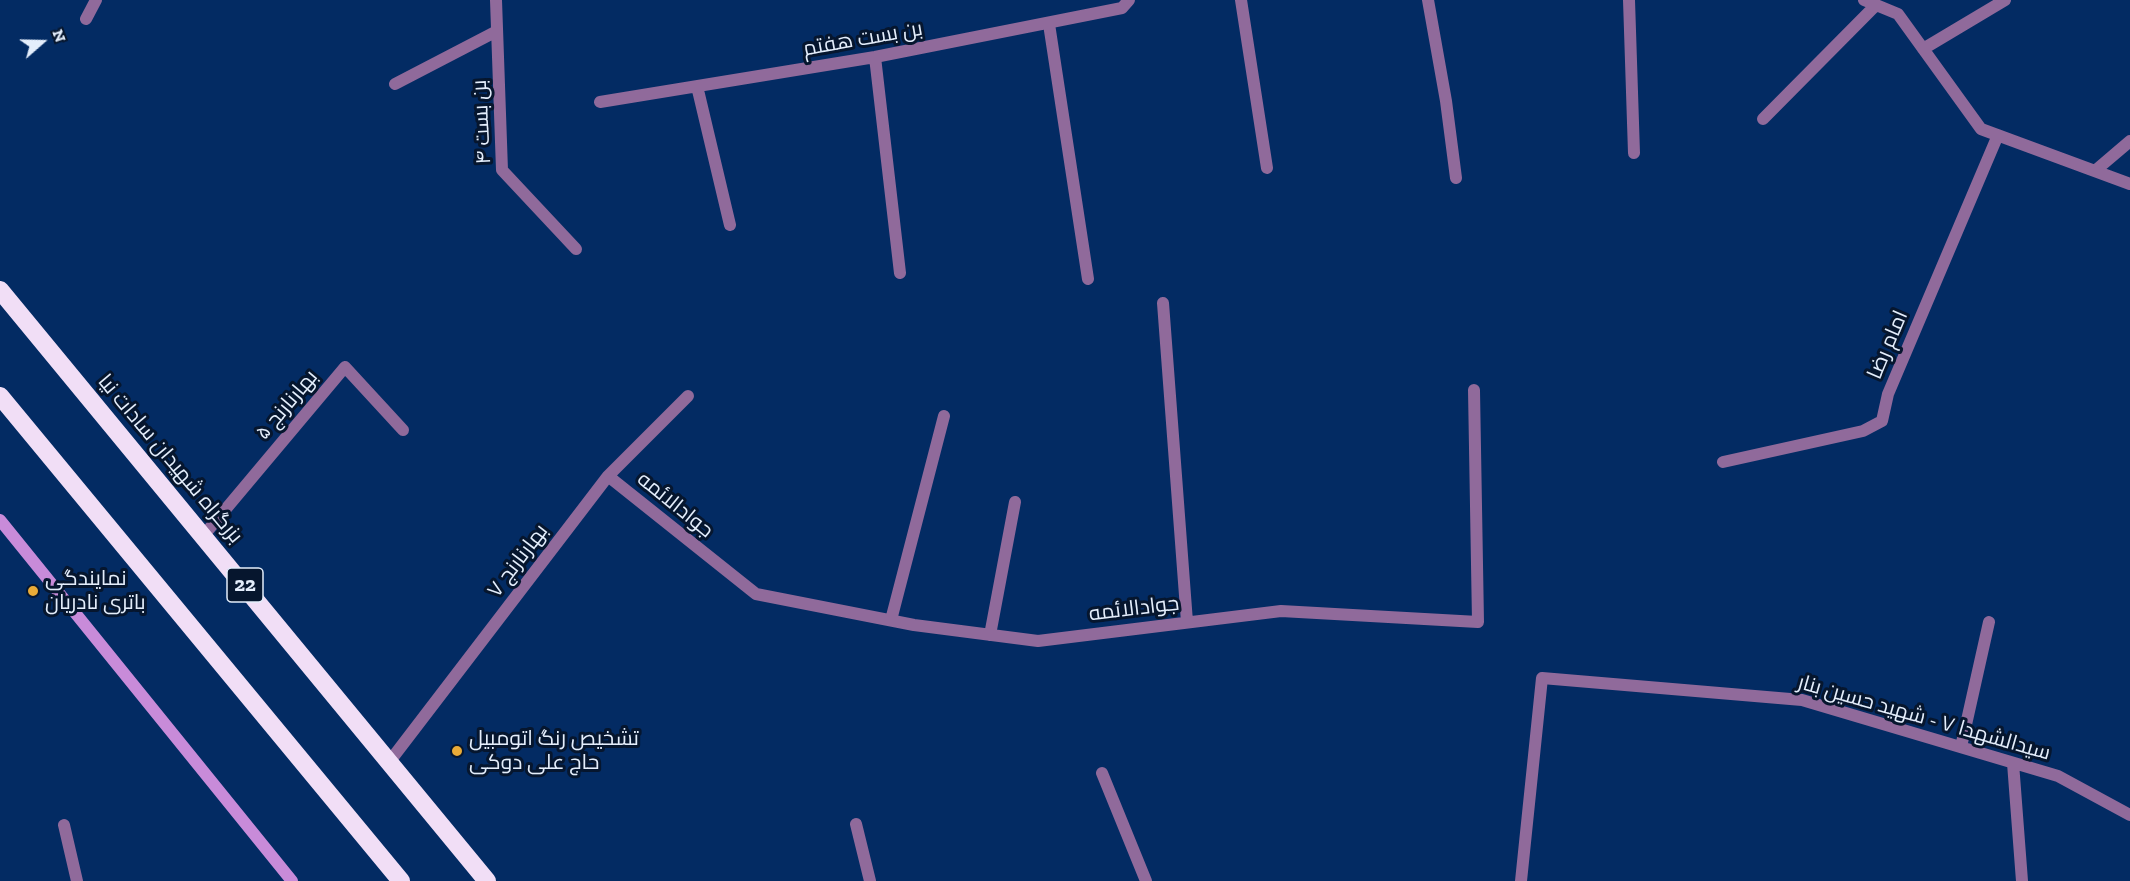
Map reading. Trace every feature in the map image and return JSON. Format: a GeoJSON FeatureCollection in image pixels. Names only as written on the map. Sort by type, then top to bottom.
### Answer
{"type":"FeatureCollection","features":[{"type":"Feature","properties":{"kind":"highway","name":"بزرگراه شهیدان سادات نیا"},"geometry":{"type":"LineString","coordinates":[[0,290],[487,881]]}},
{"type":"Feature","properties":{"kind":"highway"},"geometry":{"type":"LineString","coordinates":[[3,402],[401,881]]}},
{"type":"Feature","properties":{"kind":"street"},"geometry":{"type":"LineString","coordinates":[[86,19],[96,0]]}},
{"type":"Feature","properties":{"kind":"street","name":"بن بست ۴"},"geometry":{"type":"LineString","coordinates":[[496,0],[502,170],[576,249]]}},
{"type":"Feature","properties":{"kind":"street","name":"بن بست هفتم"},"geometry":{"type":"LineString","coordinates":[[600,102],[875,57],[1049,24],[1122,8],[1129,0]]}},
{"type":"Feature","properties":{"kind":"street"},"geometry":{"type":"LineString","coordinates":[[1241,0],[1267,168]]}},
{"type":"Feature","properties":{"kind":"street"},"geometry":{"type":"LineString","coordinates":[[1428,0],[1446,101],[1456,178]]}},
{"type":"Feature","properties":{"kind":"street"},"geometry":{"type":"LineString","coordinates":[[1629,0],[1634,153]]}},
{"type":"Feature","properties":{"kind":"street"},"geometry":{"type":"LineString","coordinates":[[1923,49],[2005,0]]}},
{"type":"Feature","properties":{"kind":"street"},"geometry":{"type":"LineString","coordinates":[[1763,119],[1870,2],[1891,6],[1898,14],[1981,129],[2130,184]]}},
{"type":"Feature","properties":{"kind":"street"},"geometry":{"type":"LineString","coordinates":[[1049,24],[1088,279]]}},
{"type":"Feature","properties":{"kind":"street"},"geometry":{"type":"LineString","coordinates":[[395,84],[497,31]]}},
{"type":"Feature","properties":{"kind":"street"},"geometry":{"type":"LineString","coordinates":[[875,57],[900,273]]}},
{"type":"Feature","properties":{"kind":"street"},"geometry":{"type":"LineString","coordinates":[[698,86],[730,225]]}},
{"type":"Feature","properties":{"kind":"street","name":"امام رضا"},"geometry":{"type":"LineString","coordinates":[[1723,462],[1863,431],[1882,421],[1888,394],[1998,135]]}},
{"type":"Feature","properties":{"kind":"street"},"geometry":{"type":"LineString","coordinates":[[2096,170],[2130,141]]}},
{"type":"Feature","properties":{"kind":"street"},"geometry":{"type":"LineString","coordinates":[[1163,303],[1187,622]]}},
{"type":"Feature","properties":{"kind":"street","name":"بهارنارنج ۵"},"geometry":{"type":"LineString","coordinates":[[204,535],[345,367],[403,430]]}},
{"type":"Feature","properties":{"kind":"street","name":"جوادالائمه"},"geometry":{"type":"LineString","coordinates":[[608,476],[756,594],[891,620],[1038,640],[1281,610],[1478,622],[1474,390]]}},
{"type":"Feature","properties":{"kind":"street","name":"بهارنارنج ۷"},"geometry":{"type":"LineString","coordinates":[[390,761],[608,476],[688,396]]}},
{"type":"Feature","properties":{"kind":"street"},"geometry":{"type":"LineString","coordinates":[[891,620],[944,416]]}},
{"type":"Feature","properties":{"kind":"street"},"geometry":{"type":"LineString","coordinates":[[990,635],[1015,502]]}},
{"type":"Feature","properties":{"kind":"street"},"geometry":{"type":"LineString","coordinates":[[0,520],[292,881]]}},
{"type":"Feature","properties":{"kind":"street"},"geometry":{"type":"LineString","coordinates":[[1961,747],[1989,622]]}},
{"type":"Feature","properties":{"kind":"street","name":"سیدالشهدا ۷ - شهید حسین بنار"},"geometry":{"type":"LineString","coordinates":[[1521,881],[1542,678],[1802,700],[2058,776],[2130,815]]}},
{"type":"Feature","properties":{"kind":"street"},"geometry":{"type":"LineString","coordinates":[[2013,763],[2022,881]]}},
{"type":"Feature","properties":{"kind":"street"},"geometry":{"type":"LineString","coordinates":[[1102,772],[1146,881]]}},
{"type":"Feature","properties":{"kind":"street"},"geometry":{"type":"LineString","coordinates":[[856,824],[870,881]]}},
{"type":"Feature","properties":{"kind":"street"},"geometry":{"type":"LineString","coordinates":[[64,825],[76,881]]}},
{"type":"Feature","properties":{"kind":"place","name":"نمایندگی باتری نادریان"},"geometry":{"type":"Point","coordinates":[33,591]}},
{"type":"Feature","properties":{"kind":"place","name":"تشخیص رنگ اتومبیل حاج علی دوکی"},"geometry":{"type":"Point","coordinates":[457,751]}}]}
